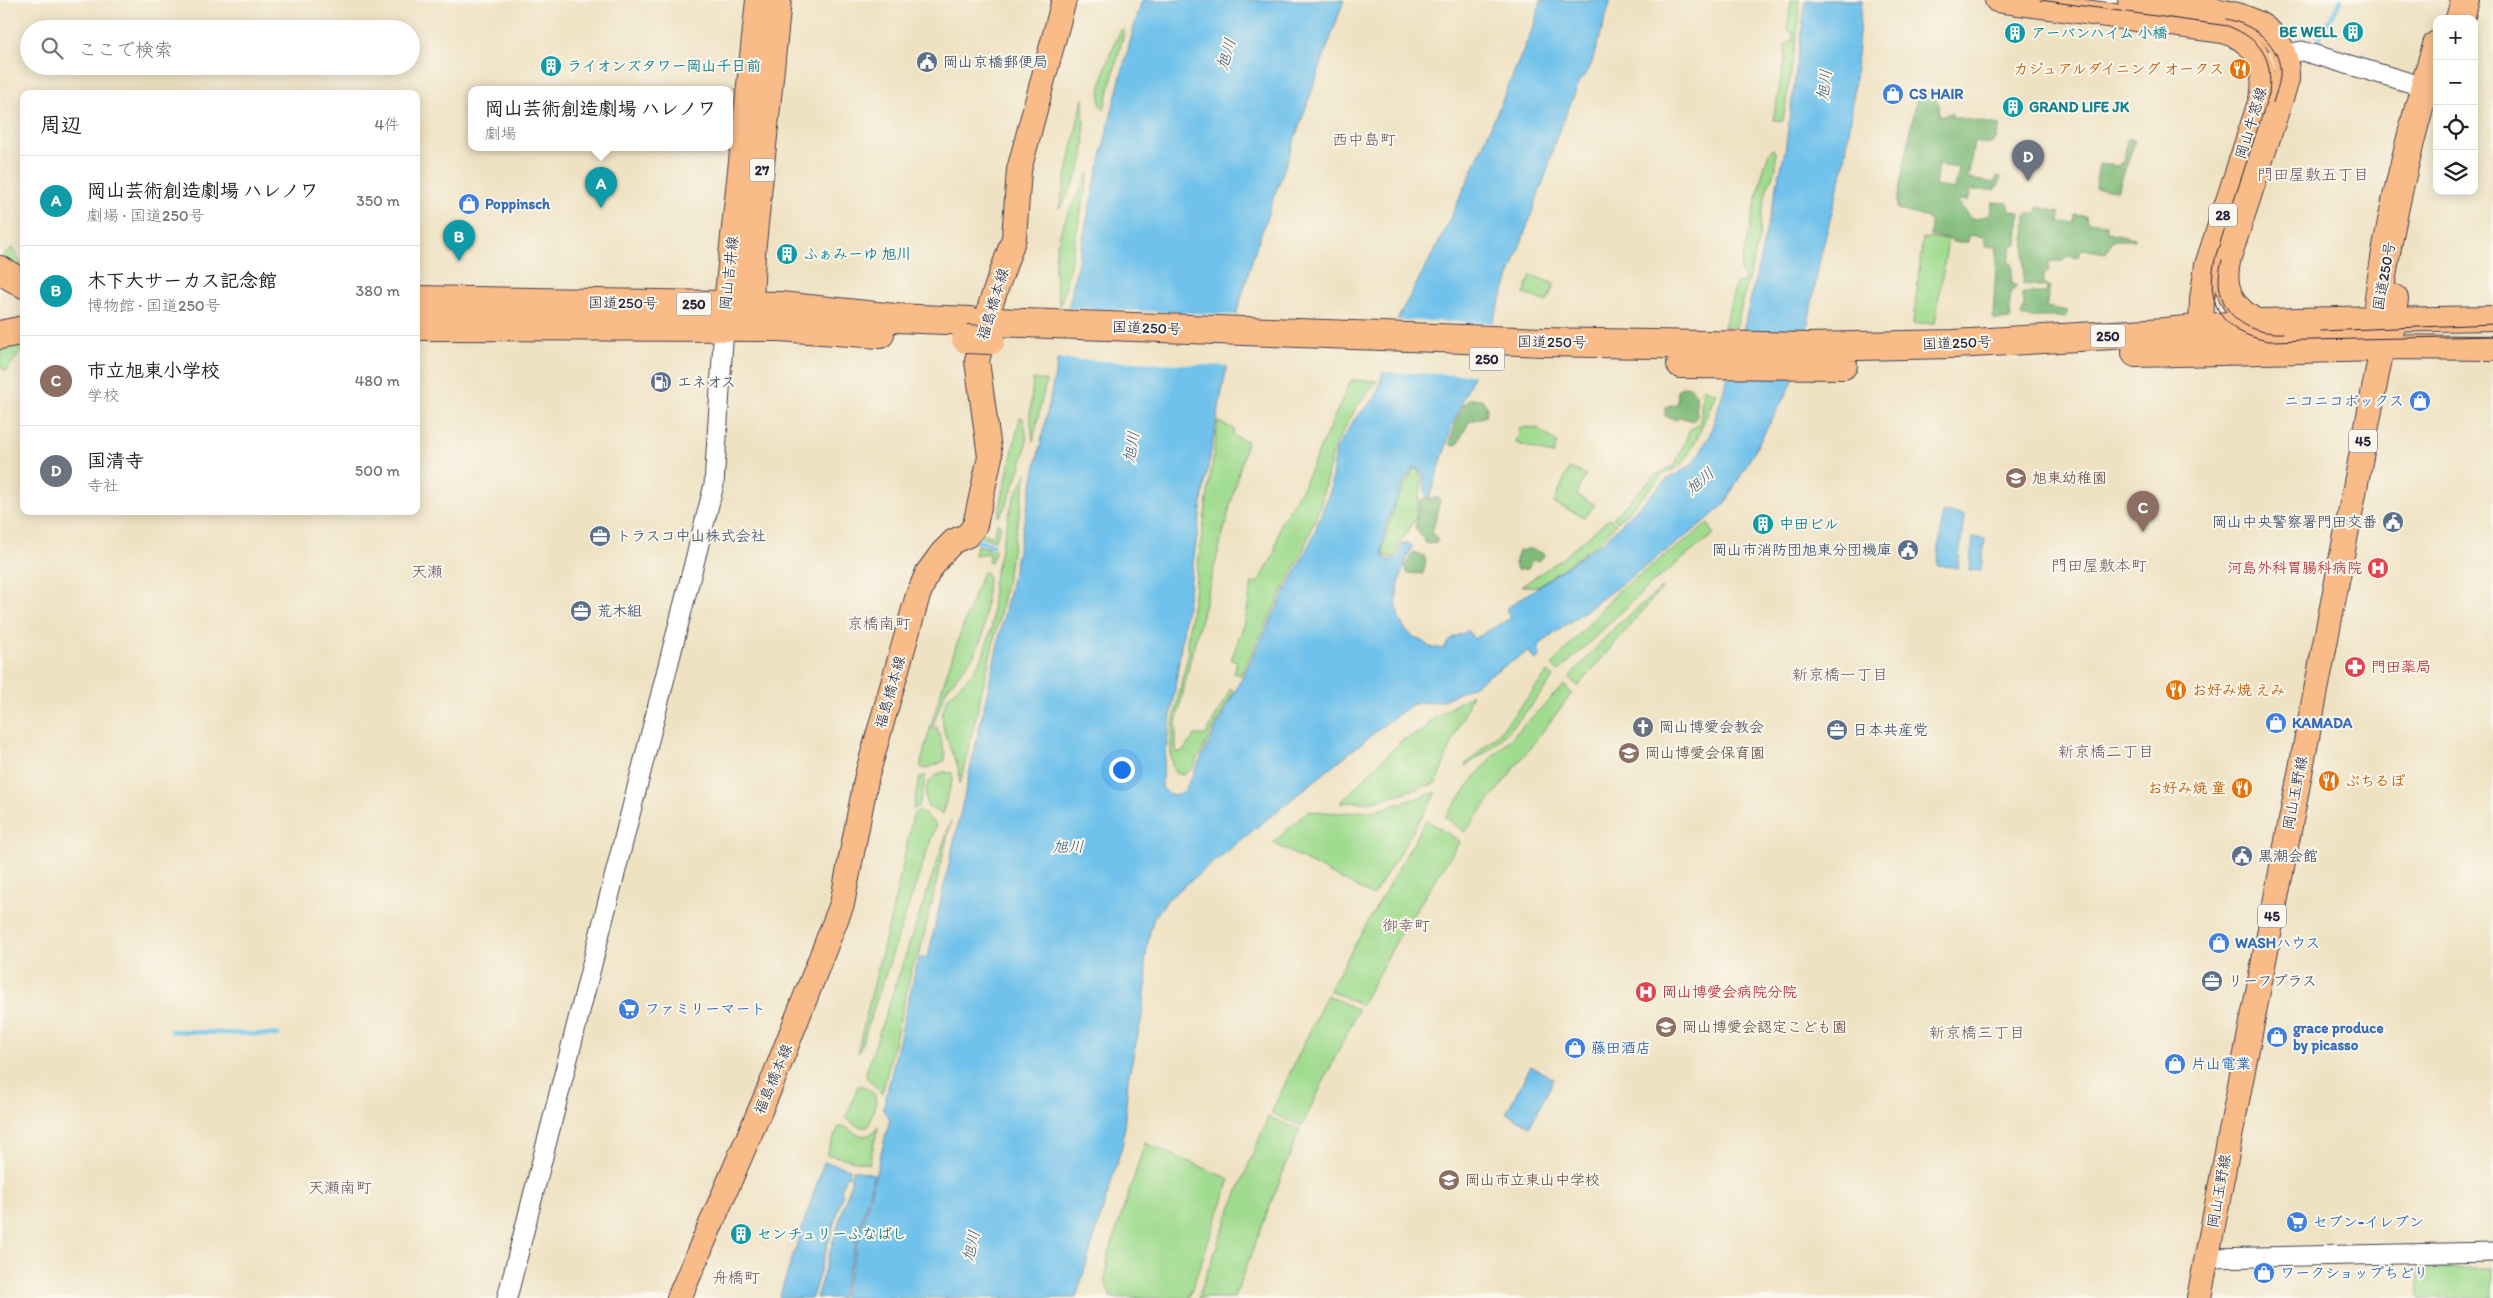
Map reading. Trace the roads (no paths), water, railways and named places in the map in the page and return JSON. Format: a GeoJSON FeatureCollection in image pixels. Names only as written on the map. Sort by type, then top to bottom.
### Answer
{"type":"FeatureCollection","features":[{"type":"Feature","properties":{"kind":"highway"},"geometry":{"type":"LineString","coordinates":[[2445,15],[2450,0]]}},
{"type":"Feature","properties":{"kind":"highway"},"geometry":{"type":"LineString","coordinates":[[2461,15],[2465,0]]}},
{"type":"Feature","properties":{"kind":"highway","name":"国道250号"},"geometry":{"type":"LineString","coordinates":[[1954,353],[2233,338],[2382,347],[2389,336],[2384,320],[2383,269],[2416,114],[2433,91]]}},
{"type":"Feature","properties":{"kind":"highway"},"geometry":{"type":"LineString","coordinates":[[0,270],[20,282]]}},
{"type":"Feature","properties":{"kind":"highway"},"geometry":{"type":"LineString","coordinates":[[0,295],[20,295]]}},
{"type":"Feature","properties":{"kind":"highway","name":"国道250号"},"geometry":{"type":"LineString","coordinates":[[420,300],[734,312]]}},
{"type":"Feature","properties":{"kind":"highway","name":"国道250号"},"geometry":{"type":"LineString","coordinates":[[420,326],[734,312],[835,310],[895,318],[980,337],[1022,332],[1571,362],[1803,367],[2201,329],[2233,338],[2261,323],[2384,320]]}},
{"type":"Feature","properties":{"kind":"highway"},"geometry":{"type":"LineString","coordinates":[[0,320],[20,320]]}},
{"type":"Feature","properties":{"kind":"highway"},"geometry":{"type":"LineString","coordinates":[[0,335],[20,331]]}},
{"type":"Feature","properties":{"kind":"main road","name":"岡山吉井線"},"geometry":{"type":"LineString","coordinates":[[734,312],[758,0]]}},
{"type":"Feature","properties":{"kind":"main road","name":"岡山吉井線"},"geometry":{"type":"LineString","coordinates":[[734,312],[753,252],[779,0]]}},
{"type":"Feature","properties":{"kind":"main road","name":"福島橋本線"},"geometry":{"type":"LineString","coordinates":[[679,1298],[771,1085],[842,904],[867,775],[918,595],[928,572],[942,553],[954,541],[968,535],[975,525],[990,457],[980,337],[1014,238],[1019,170],[1064,0]]}},
{"type":"Feature","properties":{"kind":"main road","name":"岡山牛窓線"},"geometry":{"type":"LineString","coordinates":[[1997,0],[2223,31],[2246,41],[2262,64],[2264,77],[2263,93],[2205,275],[2201,329]]}},
{"type":"Feature","properties":{"kind":"main road","name":"岡山牛窓線"},"geometry":{"type":"LineString","coordinates":[[2130,0],[2244,16],[2264,26],[2274,35],[2285,54],[2287,80],[2227,265],[2226,278],[2230,298],[2233,338]]}},
{"type":"Feature","properties":{"kind":"main road"},"geometry":{"type":"LineString","coordinates":[[2230,298],[2247,316],[2261,323]]}},
{"type":"Feature","properties":{"kind":"main road"},"geometry":{"type":"LineString","coordinates":[[2384,320],[2493,318]]}},
{"type":"Feature","properties":{"kind":"main road"},"geometry":{"type":"LineString","coordinates":[[2382,347],[2493,348]]}},
{"type":"Feature","properties":{"kind":"main road","name":"岡山玉野線"},"geometry":{"type":"LineString","coordinates":[[2199,1298],[2382,347]]}},
{"type":"Feature","properties":{"kind":"street"},"geometry":{"type":"LineString","coordinates":[[2262,64],[2285,54],[2302,51],[2433,91]]}},
{"type":"Feature","properties":{"kind":"street"},"geometry":{"type":"LineString","coordinates":[[507,1298],[714,485],[734,312]]}},
{"type":"Feature","properties":{"kind":"street"},"geometry":{"type":"LineString","coordinates":[[2207,1258],[2493,1252]]}},
{"type":"Feature","properties":{"kind":"water","name":"旭川"},"geometry":{"type":"Polygon","coordinates":[[[1142,0],[1344,0],[1254,254],[1237,312],[1204,488],[1162,778],[1162,787],[1168,794],[1177,795],[1185,790],[1312,539],[1330,491],[1336,449],[1356,417],[1376,397],[1398,318],[1439,242],[1470,176],[1534,25],[1541,0],[1611,0],[1591,65],[1579,83],[1555,141],[1548,168],[1474,374],[1454,421],[1430,496],[1427,497],[1425,492],[1422,472],[1414,467],[1403,483],[1386,525],[1382,548],[1383,557],[1395,560],[1401,545],[1407,543],[1412,546],[1400,579],[1398,592],[1398,615],[1402,625],[1412,636],[1429,647],[1444,649],[1450,639],[1468,631],[1474,639],[1511,618],[1506,609],[1605,540],[1666,480],[1692,465],[1709,437],[1745,323],[1785,151],[1806,0],[1862,0],[1852,111],[1844,165],[1820,258],[1807,330],[1791,385],[1725,504],[1701,525],[1539,645],[1540,657],[1534,660],[1529,651],[1467,689],[1441,701],[1413,704],[1385,724],[1168,899],[1154,918],[1150,931],[1145,961],[1147,979],[1141,1021],[1128,1079],[1123,1143],[1076,1298],[843,1298],[890,1119],[883,1110],[918,959],[928,957],[971,768],[1099,168],[1126,56],[1142,0]]]}},
{"type":"Feature","properties":{"kind":"water"},"geometry":{"type":"Polygon","coordinates":[[[1943,512],[1964,515],[1958,568],[1937,565],[1943,512]]]}},
{"type":"Feature","properties":{"kind":"water"},"geometry":{"type":"Polygon","coordinates":[[[1973,537],[1985,539],[1981,571],[1969,570],[1973,537]]]}},
{"type":"Feature","properties":{"kind":"water"},"geometry":{"type":"Polygon","coordinates":[[[1531,1066],[1554,1079],[1530,1126],[1506,1113],[1531,1066]]]}},
{"type":"Feature","properties":{"kind":"water"},"geometry":{"type":"Polygon","coordinates":[[[824,1162],[850,1169],[848,1177],[845,1177],[841,1191],[843,1193],[812,1298],[779,1298],[824,1162]]]}},
{"type":"Feature","properties":{"kind":"water"},"geometry":{"type":"Polygon","coordinates":[[[853,1170],[874,1174],[841,1298],[816,1298],[852,1179],[850,1178],[853,1170]]]}},
{"type":"Feature","properties":{"kind":"waterway"},"geometry":{"type":"LineString","coordinates":[[2319,39],[2341,0]]}},
{"type":"Feature","properties":{"kind":"waterway"},"geometry":{"type":"LineString","coordinates":[[977,541],[993,545]]}},
{"type":"Feature","properties":{"kind":"waterway"},"geometry":{"type":"LineString","coordinates":[[171,1031],[278,1035]]}},
{"type":"Feature","properties":{"kind":"tram line"},"geometry":{"type":"LineString","coordinates":[[2040,0],[2228,26],[2249,37],[2263,52],[2269,70],[2269,94],[2216,255],[2213,272],[2212,287],[2220,313],[2238,331],[2269,341],[2493,336]]}},
{"type":"Feature","properties":{"kind":"tram line"},"geometry":{"type":"LineString","coordinates":[[2226,19],[2256,31],[2277,55],[2280,77],[2273,103]]}},
{"type":"Feature","properties":{"kind":"tram line"},"geometry":{"type":"LineString","coordinates":[[2222,260],[2219,276],[2220,291],[2224,303],[2232,314],[2241,323],[2254,329],[2283,333]]}},
{"type":"Feature","properties":{"kind":"tram line"},"geometry":{"type":"LineString","coordinates":[[2321,331],[2493,324]]}},
{"type":"Feature","properties":{"kind":"place","name":"BE WELL"},"geometry":{"type":"Point","coordinates":[2353,32]}},
{"type":"Feature","properties":{"kind":"place","name":"アーバンハイム 小橋"},"geometry":{"type":"Point","coordinates":[2015,33]}},
{"type":"Feature","properties":{"kind":"place","name":"岡山京橋郵便局"},"geometry":{"type":"Point","coordinates":[927,62]}},
{"type":"Feature","properties":{"kind":"place","name":"ライオンズタワー岡山千日前"},"geometry":{"type":"Point","coordinates":[551,66]}},
{"type":"Feature","properties":{"kind":"place","name":"カジュアルダイニング オークス"},"geometry":{"type":"Point","coordinates":[2240,69]}},
{"type":"Feature","properties":{"kind":"place","name":"CS HAIR"},"geometry":{"type":"Point","coordinates":[1893,94]}},
{"type":"Feature","properties":{"kind":"place","name":"GRAND LIFE JK"},"geometry":{"type":"Point","coordinates":[2013,107]}},
{"type":"Feature","properties":{"kind":"place","name":"国清寺"},"geometry":{"type":"Point","coordinates":[2028,181]}},
{"type":"Feature","properties":{"kind":"place","name":"Poppinsch"},"geometry":{"type":"Point","coordinates":[469,204]}},
{"type":"Feature","properties":{"kind":"place","name":"岡山芸術創造劇場 ハレノワ"},"geometry":{"type":"Point","coordinates":[601,208]}},
{"type":"Feature","properties":{"kind":"place","name":"ふぁみーゆ 旭川"},"geometry":{"type":"Point","coordinates":[787,254]}},
{"type":"Feature","properties":{"kind":"place","name":"木下大サーカス記念館"},"geometry":{"type":"Point","coordinates":[459,261]}},
{"type":"Feature","properties":{"kind":"place","name":"エネオス"},"geometry":{"type":"Point","coordinates":[661,382]}},
{"type":"Feature","properties":{"kind":"place","name":"ニコニコボックス"},"geometry":{"type":"Point","coordinates":[2420,401]}},
{"type":"Feature","properties":{"kind":"place","name":"旭東幼稚園"},"geometry":{"type":"Point","coordinates":[2016,478]}},
{"type":"Feature","properties":{"kind":"place","name":"岡山中央警察署門田交番"},"geometry":{"type":"Point","coordinates":[2393,522]}},
{"type":"Feature","properties":{"kind":"place","name":"中田ビル"},"geometry":{"type":"Point","coordinates":[1763,524]}},
{"type":"Feature","properties":{"kind":"place","name":"市立旭東小学校"},"geometry":{"type":"Point","coordinates":[2143,532]}},
{"type":"Feature","properties":{"kind":"place","name":"トラスコ中山株式会社"},"geometry":{"type":"Point","coordinates":[600,536]}},
{"type":"Feature","properties":{"kind":"place","name":"岡山市消防団旭東分団機庫"},"geometry":{"type":"Point","coordinates":[1908,550]}},
{"type":"Feature","properties":{"kind":"place","name":"河島外科胃腸科病院"},"geometry":{"type":"Point","coordinates":[2378,568]}},
{"type":"Feature","properties":{"kind":"place","name":"荒木組"},"geometry":{"type":"Point","coordinates":[581,611]}},
{"type":"Feature","properties":{"kind":"place","name":"門田薬局"},"geometry":{"type":"Point","coordinates":[2355,667]}},
{"type":"Feature","properties":{"kind":"place","name":"お好み焼 えみ"},"geometry":{"type":"Point","coordinates":[2176,690]}},
{"type":"Feature","properties":{"kind":"place","name":"KAMADA"},"geometry":{"type":"Point","coordinates":[2276,723]}},
{"type":"Feature","properties":{"kind":"place","name":"岡山博愛会教会"},"geometry":{"type":"Point","coordinates":[1643,727]}},
{"type":"Feature","properties":{"kind":"place","name":"日本共産党"},"geometry":{"type":"Point","coordinates":[1837,730]}},
{"type":"Feature","properties":{"kind":"place","name":"岡山博愛会保育園"},"geometry":{"type":"Point","coordinates":[1629,753]}},
{"type":"Feature","properties":{"kind":"place","name":"ぷちるぽ"},"geometry":{"type":"Point","coordinates":[2329,781]}},
{"type":"Feature","properties":{"kind":"place","name":"お好み焼 童"},"geometry":{"type":"Point","coordinates":[2242,788]}},
{"type":"Feature","properties":{"kind":"place","name":"黒潮会館"},"geometry":{"type":"Point","coordinates":[2242,856]}},
{"type":"Feature","properties":{"kind":"place","name":"WASHハウス"},"geometry":{"type":"Point","coordinates":[2219,943]}},
{"type":"Feature","properties":{"kind":"place","name":"リーフプラス"},"geometry":{"type":"Point","coordinates":[2212,981]}},
{"type":"Feature","properties":{"kind":"place","name":"岡山博愛会病院分院"},"geometry":{"type":"Point","coordinates":[1646,992]}},
{"type":"Feature","properties":{"kind":"place","name":"ファミリーマート"},"geometry":{"type":"Point","coordinates":[629,1009]}},
{"type":"Feature","properties":{"kind":"place","name":"岡山博愛会認定こども園"},"geometry":{"type":"Point","coordinates":[1666,1027]}},
{"type":"Feature","properties":{"kind":"place","name":"grace produce by picasso"},"geometry":{"type":"Point","coordinates":[2277,1037]}},
{"type":"Feature","properties":{"kind":"place","name":"藤田酒店"},"geometry":{"type":"Point","coordinates":[1575,1048]}},
{"type":"Feature","properties":{"kind":"place","name":"片山電業"},"geometry":{"type":"Point","coordinates":[2175,1064]}},
{"type":"Feature","properties":{"kind":"place","name":"岡山市立東山中学校"},"geometry":{"type":"Point","coordinates":[1449,1180]}},
{"type":"Feature","properties":{"kind":"place","name":"セブン-イレブン"},"geometry":{"type":"Point","coordinates":[2297,1222]}},
{"type":"Feature","properties":{"kind":"place","name":"センチュリーふなばし"},"geometry":{"type":"Point","coordinates":[741,1234]}},
{"type":"Feature","properties":{"kind":"place","name":"ワークショップちどり"},"geometry":{"type":"Point","coordinates":[2264,1273]}},
{"type":"Feature","properties":{"kind":"district","name":"西中島町"},"geometry":{"type":"Point","coordinates":[1364,139]}},
{"type":"Feature","properties":{"kind":"district","name":"門田屋敷五丁目"},"geometry":{"type":"Point","coordinates":[2313,174]}},
{"type":"Feature","properties":{"kind":"district","name":"門田屋敷本町"},"geometry":{"type":"Point","coordinates":[2099,565]}},
{"type":"Feature","properties":{"kind":"district","name":"天瀬"},"geometry":{"type":"Point","coordinates":[427,571]}},
{"type":"Feature","properties":{"kind":"district","name":"京橋南町"},"geometry":{"type":"Point","coordinates":[879,623]}},
{"type":"Feature","properties":{"kind":"district","name":"新京橋一丁目"},"geometry":{"type":"Point","coordinates":[1840,674]}},
{"type":"Feature","properties":{"kind":"district","name":"新京橋二丁目"},"geometry":{"type":"Point","coordinates":[2106,751]}},
{"type":"Feature","properties":{"kind":"district","name":"御幸町"},"geometry":{"type":"Point","coordinates":[1406,925]}},
{"type":"Feature","properties":{"kind":"district","name":"新京橋三丁目"},"geometry":{"type":"Point","coordinates":[1977,1032]}},
{"type":"Feature","properties":{"kind":"district","name":"天瀬南町"},"geometry":{"type":"Point","coordinates":[340,1187]}},
{"type":"Feature","properties":{"kind":"district","name":"舟橋町"},"geometry":{"type":"Point","coordinates":[736,1277]}}]}
